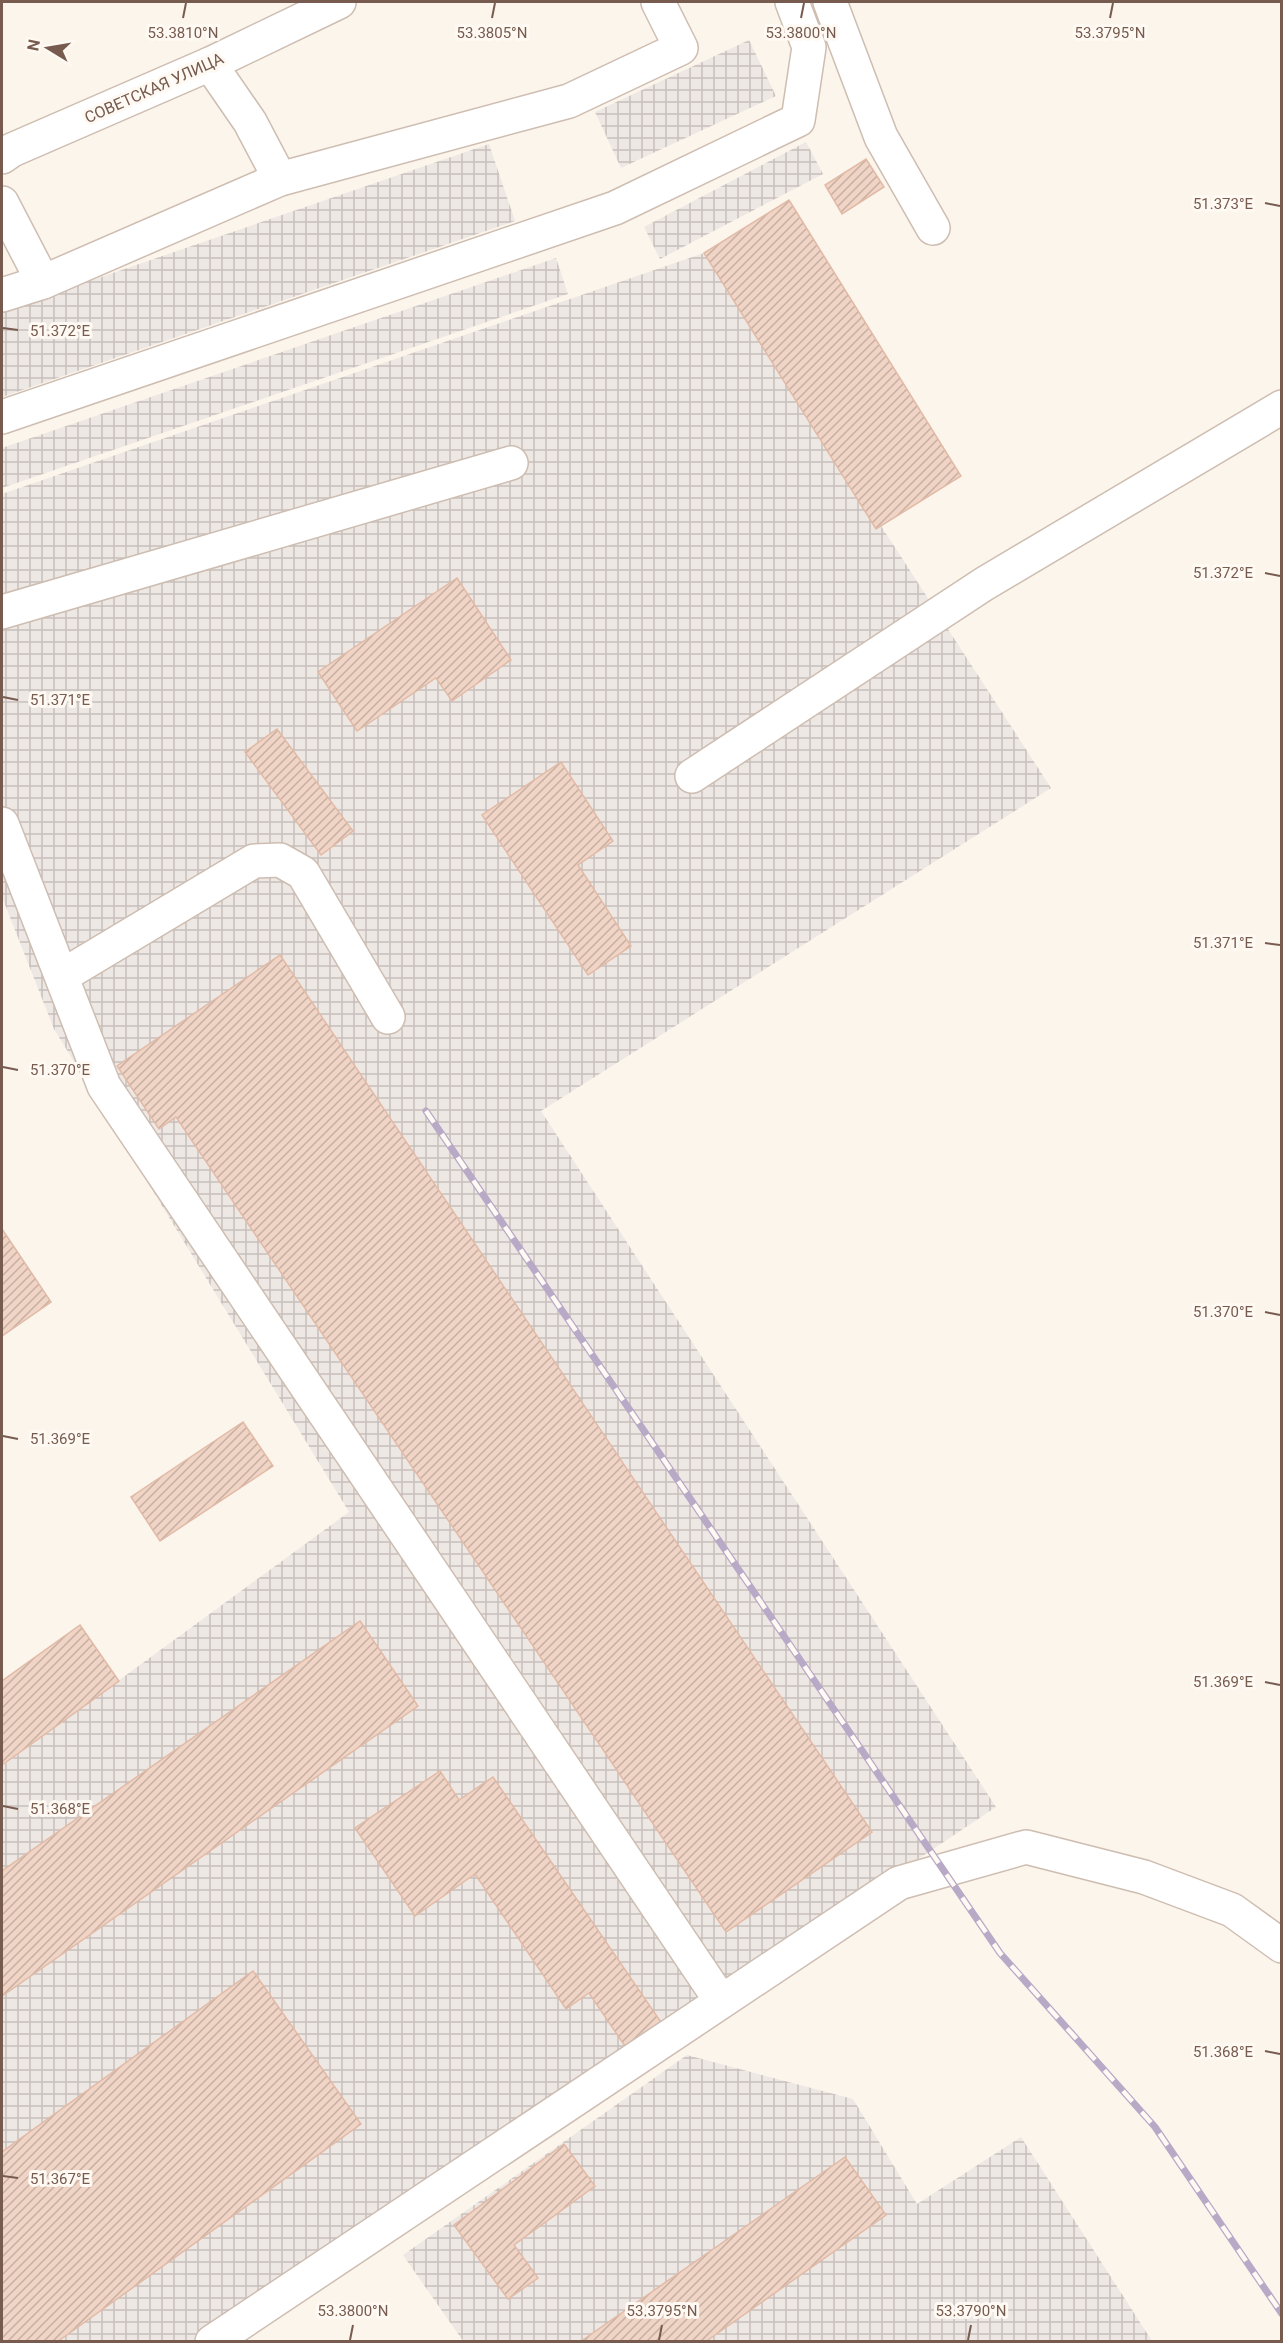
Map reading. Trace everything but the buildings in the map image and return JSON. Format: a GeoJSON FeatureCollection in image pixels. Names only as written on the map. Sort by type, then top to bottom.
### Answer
{"type":"FeatureCollection","features":[{"type":"Feature","properties":{"kind":"street","name":"СОВЕТСКАЯ УЛИЦА"},"geometry":{"type":"LineString","coordinates":[[5,147],[210,64],[339,2]]}},
{"type":"Feature","properties":{"kind":"street"},"geometry":{"type":"LineString","coordinates":[[2,295],[43,282],[280,178],[569,101],[681,48],[658,2]]}},
{"type":"Feature","properties":{"kind":"street"},"geometry":{"type":"LineString","coordinates":[[2,417],[615,208],[798,120],[809,47],[792,2]]}},
{"type":"Feature","properties":{"kind":"street"},"geometry":{"type":"LineString","coordinates":[[830,2],[881,137],[933,228]]}},
{"type":"Feature","properties":{"kind":"street"},"geometry":{"type":"LineString","coordinates":[[210,64],[250,122],[280,178]]}},
{"type":"Feature","properties":{"kind":"street"},"geometry":{"type":"LineString","coordinates":[[2,203],[43,282]]}},
{"type":"Feature","properties":{"kind":"street"},"geometry":{"type":"LineString","coordinates":[[692,777],[984,584],[1281,407]]}},
{"type":"Feature","properties":{"kind":"street"},"geometry":{"type":"LineString","coordinates":[[2,612],[511,463]]}},
{"type":"Feature","properties":{"kind":"street"},"geometry":{"type":"LineString","coordinates":[[2,824],[104,1086],[721,2001]]}},
{"type":"Feature","properties":{"kind":"street"},"geometry":{"type":"LineString","coordinates":[[62,976],[254,861],[280,860],[303,873],[388,1017]]}},
{"type":"Feature","properties":{"kind":"street"},"geometry":{"type":"LineString","coordinates":[[212,2342],[899,1883],[1026,1846],[1144,1877],[1232,1910],[1281,1946]]}},
{"type":"Feature","properties":{"kind":"shaded area"},"geometry":{"type":"Polygon","coordinates":[[[749,40],[776,96],[621,168],[595,112],[749,40]]]}},
{"type":"Feature","properties":{"kind":"shaded area"},"geometry":{"type":"Polygon","coordinates":[[[806,142],[823,174],[660,259],[644,227],[806,142]]]}},
{"type":"Feature","properties":{"kind":"shaded area"},"geometry":{"type":"Polygon","coordinates":[[[489,144],[515,221],[2,397],[2,311],[489,144]]]}},
{"type":"Feature","properties":{"kind":"shaded area"},"geometry":{"type":"Polygon","coordinates":[[[704,253],[1051,788],[541,1111],[996,1807],[665,2028],[204,2341],[2,2342],[2,1766],[349,1512],[54,1029],[2,897],[2,494],[704,253]]]}},
{"type":"Feature","properties":{"kind":"shaded area"},"geometry":{"type":"Polygon","coordinates":[[[556,258],[568,294],[2,488],[2,448],[556,258]]]}},
{"type":"Feature","properties":{"kind":"shaded area"},"geometry":{"type":"Polygon","coordinates":[[[687,2055],[853,2099],[917,2204],[1021,2137],[1152,2341],[463,2341],[403,2255],[687,2055]]]}},
{"type":"Feature","properties":{"kind":"railway"},"geometry":{"type":"LineString","coordinates":[[426,1111],[1000,1953],[1155,2127],[1282,2314]]}}]}
